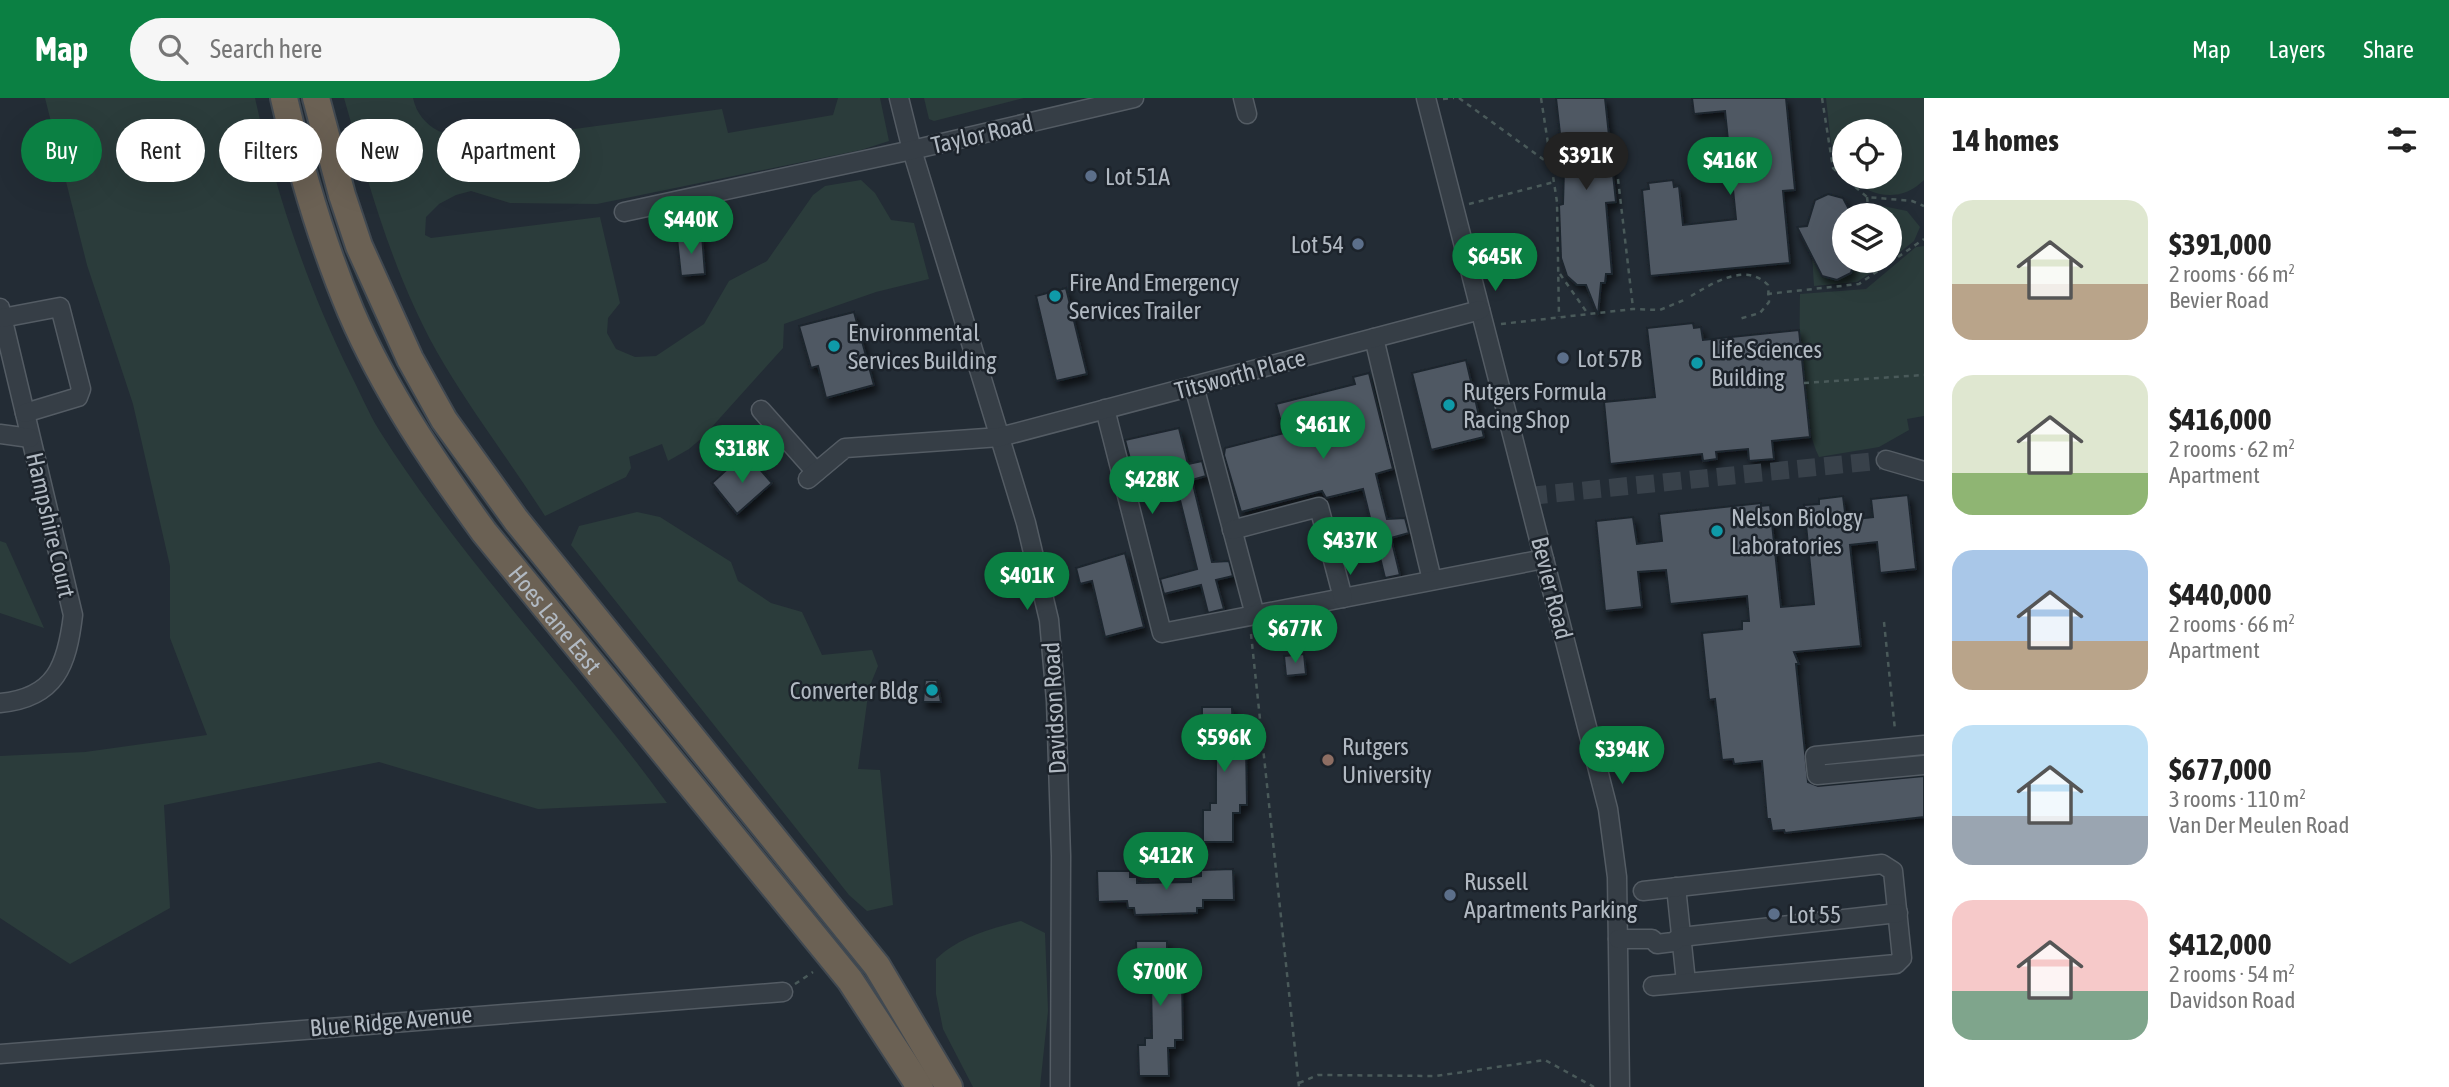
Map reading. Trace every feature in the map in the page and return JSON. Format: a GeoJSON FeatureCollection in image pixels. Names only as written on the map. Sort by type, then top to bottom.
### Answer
{"type":"FeatureCollection","features":[{"type":"Feature","properties":{"kind":"highway","name":"Hoes Lane East"},"geometry":{"type":"LineString","coordinates":[[284,98],[311,203],[352,314],[379,369],[434,462],[484,532],[850,980],[920,1087]]}},
{"type":"Feature","properties":{"kind":"highway","name":"Hoes Lane East"},"geometry":{"type":"LineString","coordinates":[[316,98],[359,246],[410,359],[444,420],[516,520],[877,966],[949,1087]]}},
{"type":"Feature","properties":{"kind":"street","name":"Davidson Road"},"geometry":{"type":"LineString","coordinates":[[899,98],[912,150],[1026,523],[1049,620],[1055,688],[1063,955],[1060,1087]]}},
{"type":"Feature","properties":{"kind":"street","name":"Taylor Road"},"geometry":{"type":"LineString","coordinates":[[624,212],[912,150],[1133,98]]}},
{"type":"Feature","properties":{"kind":"street","name":"Bevier Road"},"geometry":{"type":"LineString","coordinates":[[1433,99],[1480,310],[1608,808],[1615,855],[1620,1087]]}},
{"type":"Feature","properties":{"kind":"street"},"geometry":{"type":"LineString","coordinates":[[1,313],[60,307],[81,389],[78,397],[68,402],[25,413]]}},
{"type":"Feature","properties":{"kind":"street","name":"Titsworth Place"},"geometry":{"type":"LineString","coordinates":[[761,410],[812,475],[845,448],[1000,437],[1480,310]]}},
{"type":"Feature","properties":{"kind":"street","name":"Hampshire Court"},"geometry":{"type":"LineString","coordinates":[[0,703],[36,694],[60,673],[73,615],[1,313]]}},
{"type":"Feature","properties":{"kind":"street"},"geometry":{"type":"LineString","coordinates":[[1374,338],[1432,580]]}},
{"type":"Feature","properties":{"kind":"street"},"geometry":{"type":"LineString","coordinates":[[1194,386],[1252,615]]}},
{"type":"Feature","properties":{"kind":"street"},"geometry":{"type":"LineString","coordinates":[[1105,409],[1162,633],[1544,559]]}},
{"type":"Feature","properties":{"kind":"street"},"geometry":{"type":"LineString","coordinates":[[0,434],[30,438]]}},
{"type":"Feature","properties":{"kind":"street"},"geometry":{"type":"LineString","coordinates":[[1886,460],[1924,471]]}},
{"type":"Feature","properties":{"kind":"street"},"geometry":{"type":"LineString","coordinates":[[1232,530],[1319,507],[1343,598]]}},
{"type":"Feature","properties":{"kind":"street"},"geometry":{"type":"LineString","coordinates":[[1924,746],[1815,756],[1817,775],[1924,765]]}},
{"type":"Feature","properties":{"kind":"street"},"geometry":{"type":"LineString","coordinates":[[1896,748],[1898,767]]}},
{"type":"Feature","properties":{"kind":"street"},"geometry":{"type":"LineString","coordinates":[[1863,751],[1865,770]]}},
{"type":"Feature","properties":{"kind":"street"},"geometry":{"type":"LineString","coordinates":[[1643,891],[1882,864],[1894,871],[1902,958],[1896,964],[1653,986]]}},
{"type":"Feature","properties":{"kind":"street"},"geometry":{"type":"LineString","coordinates":[[1676,887],[1686,982]]}},
{"type":"Feature","properties":{"kind":"street"},"geometry":{"type":"LineString","coordinates":[[1618,939],[1652,939],[1655,933],[1672,931],[1681,937],[1898,913]]}},
{"type":"Feature","properties":{"kind":"street","name":"Blue Ridge Avenue"},"geometry":{"type":"LineString","coordinates":[[0,1054],[783,992]]}},
{"type":"Feature","properties":{"kind":"path"},"geometry":{"type":"LineString","coordinates":[[1433,99],[1454,98]]}},
{"type":"Feature","properties":{"kind":"path"},"geometry":{"type":"LineString","coordinates":[[1459,98],[1551,165]]}},
{"type":"Feature","properties":{"kind":"path"},"geometry":{"type":"LineString","coordinates":[[1541,98],[1557,202],[1559,317]]}},
{"type":"Feature","properties":{"kind":"path"},"geometry":{"type":"LineString","coordinates":[[1822,98],[1833,168],[1867,197],[1912,201],[1924,206]]}},
{"type":"Feature","properties":{"kind":"path"},"geometry":{"type":"LineString","coordinates":[[1618,180],[1633,309]]}},
{"type":"Feature","properties":{"kind":"path"},"geometry":{"type":"LineString","coordinates":[[1467,204],[1554,182]]}},
{"type":"Feature","properties":{"kind":"path"},"geometry":{"type":"LineString","coordinates":[[1867,197],[1868,203]]}},
{"type":"Feature","properties":{"kind":"path"},"geometry":{"type":"LineString","coordinates":[[1902,255],[1924,239]]}},
{"type":"Feature","properties":{"kind":"path"},"geometry":{"type":"LineString","coordinates":[[1558,272],[1588,314]]}},
{"type":"Feature","properties":{"kind":"path"},"geometry":{"type":"LineString","coordinates":[[1767,294],[1859,284],[1876,273]]}},
{"type":"Feature","properties":{"kind":"path"},"geometry":{"type":"LineString","coordinates":[[1691,296],[1735,275],[1752,275],[1762,279],[1768,285],[1769,302],[1760,313],[1739,318]]}},
{"type":"Feature","properties":{"kind":"path"},"geometry":{"type":"LineString","coordinates":[[1507,323],[1633,309],[1660,310],[1684,300]]}},
{"type":"Feature","properties":{"kind":"path"},"geometry":{"type":"LineString","coordinates":[[1804,383],[1924,375]]}},
{"type":"Feature","properties":{"kind":"path"},"geometry":{"type":"LineString","coordinates":[[1252,615],[1299,1085],[1318,1075],[1436,1076],[1545,1060],[1594,1087]]}},
{"type":"Feature","properties":{"kind":"path"},"geometry":{"type":"LineString","coordinates":[[1884,622],[1896,748]]}},
{"type":"Feature","properties":{"kind":"shaded area"},"geometry":{"type":"Polygon","coordinates":[[[45,98],[255,98],[260,119],[219,119],[219,182],[277,182],[320,307],[379,430],[446,527],[667,803],[538,809],[379,762],[164,805],[170,908],[70,964],[0,918],[0,756],[85,752],[207,735],[170,638],[170,566],[133,404],[87,265],[66,182],[102,182],[102,119],[50,119],[45,98]]]}},
{"type":"Feature","properties":{"kind":"shaded area"},"geometry":{"type":"Polygon","coordinates":[[[344,98],[413,98],[423,119],[350,119],[344,98]]]}},
{"type":"Feature","properties":{"kind":"shaded area"},"geometry":{"type":"Polygon","coordinates":[[[838,98],[880,98],[889,141],[861,150],[597,204],[510,203],[471,191],[439,204],[426,217],[425,235],[431,238],[600,217],[620,303],[608,318],[607,333],[616,349],[635,357],[656,356],[704,324],[729,281],[767,261],[813,195],[825,186],[861,180],[875,193],[891,220],[914,223],[929,279],[876,292],[784,324],[783,348],[689,449],[668,461],[662,444],[629,457],[631,468],[626,477],[545,516],[444,364],[411,301],[385,234],[369,182],[423,182],[423,119],[437,129],[437,182],[580,182],[580,128],[722,109],[728,133],[833,115],[838,98]]]}},
{"type":"Feature","properties":{"kind":"shaded area"},"geometry":{"type":"Polygon","coordinates":[[[924,98],[1024,98],[934,121],[929,119],[924,98]]]}},
{"type":"Feature","properties":{"kind":"shaded area"},"geometry":{"type":"Polygon","coordinates":[[[1826,98],[1924,98],[1924,180],[1906,192],[1887,195],[1866,189],[1902,189],[1902,119],[1832,119],[1832,145],[1826,98]]]}},
{"type":"Feature","properties":{"kind":"shaded area"},"geometry":{"type":"Polygon","coordinates":[[[1902,210],[1907,211],[1920,227],[1914,241],[1902,250],[1902,210]]]}},
{"type":"Feature","properties":{"kind":"shaded area"},"geometry":{"type":"Polygon","coordinates":[[[1924,246],[1924,416],[1907,419],[1909,430],[1879,447],[1819,457],[1812,440],[1804,399],[1800,355],[1800,294],[1866,289],[1885,273],[1902,273],[1902,259],[1916,247],[1924,246]]]}},
{"type":"Feature","properties":{"kind":"shaded area"},"geometry":{"type":"Polygon","coordinates":[[[1812,255],[1823,276],[1837,280],[1850,273],[1870,273],[1857,282],[1814,286],[1812,255]]]}},
{"type":"Feature","properties":{"kind":"shaded area"},"geometry":{"type":"Polygon","coordinates":[[[637,512],[660,517],[731,562],[738,581],[771,603],[802,612],[822,655],[872,650],[878,666],[869,688],[858,769],[880,770],[893,905],[867,911],[849,895],[571,545],[579,526],[637,512]]]}},
{"type":"Feature","properties":{"kind":"shaded area"},"geometry":{"type":"Polygon","coordinates":[[[0,541],[6,543],[44,628],[0,613],[0,541]]]}},
{"type":"Feature","properties":{"kind":"shaded area"},"geometry":{"type":"Polygon","coordinates":[[[1021,921],[1045,933],[1048,1011],[1040,1087],[973,1087],[943,1029],[936,994],[936,959],[965,939],[1021,921]]]}},
{"type":"Feature","properties":{"kind":"building"},"geometry":{"type":"Polygon","coordinates":[[[1556,98],[1605,98],[1616,202],[1606,203],[1612,274],[1606,274],[1605,283],[1601,283],[1598,315],[1586,285],[1577,285],[1567,276],[1561,258],[1559,205],[1563,204],[1564,169],[1556,98]]]}},
{"type":"Feature","properties":{"kind":"building"},"geometry":{"type":"Polygon","coordinates":[[[1692,98],[1786,98],[1795,190],[1783,191],[1790,263],[1650,276],[1642,190],[1649,189],[1648,183],[1673,180],[1674,187],[1679,186],[1683,225],[1736,219],[1725,111],[1694,114],[1692,98]]]}},
{"type":"Feature","properties":{"kind":"building"},"geometry":{"type":"Polygon","coordinates":[[[1828,194],[1843,198],[1846,203],[1832,203],[1832,273],[1851,273],[1837,280],[1822,276],[1797,227],[1807,226],[1815,200],[1828,194]]]}},
{"type":"Feature","properties":{"kind":"building"},"geometry":{"type":"Polygon","coordinates":[[[702,235],[705,274],[681,276],[677,238],[702,235]]]}},
{"type":"Feature","properties":{"kind":"building"},"geometry":{"type":"Polygon","coordinates":[[[1066,288],[1087,374],[1056,381],[1036,296],[1066,288]]]}},
{"type":"Feature","properties":{"kind":"building","name":"Environmental Services Building"},"geometry":{"type":"Polygon","coordinates":[[[854,312],[874,385],[826,398],[818,366],[811,368],[799,326],[854,312]]]}},
{"type":"Feature","properties":{"kind":"building","name":"Life Sciences Building"},"geometry":{"type":"Polygon","coordinates":[[[1693,323],[1694,328],[1701,327],[1703,340],[1799,330],[1810,437],[1772,441],[1774,459],[1749,461],[1748,449],[1716,452],[1717,459],[1703,461],[1702,454],[1610,464],[1604,402],[1655,397],[1647,328],[1693,323]]]}},
{"type":"Feature","properties":{"kind":"building","name":"Rutgers Formula Racing Shop"},"geometry":{"type":"Polygon","coordinates":[[[1466,360],[1484,437],[1431,450],[1412,373],[1466,360]]]}},
{"type":"Feature","properties":{"kind":"building"},"geometry":{"type":"Polygon","coordinates":[[[1369,373],[1393,469],[1376,474],[1387,519],[1405,518],[1409,533],[1391,538],[1400,575],[1385,578],[1376,541],[1342,550],[1338,535],[1372,526],[1363,489],[1326,498],[1322,491],[1241,512],[1224,455],[1225,448],[1284,433],[1276,404],[1355,384],[1353,377],[1369,373]]]}},
{"type":"Feature","properties":{"kind":"building"},"geometry":{"type":"Polygon","coordinates":[[[1179,428],[1188,464],[1202,461],[1206,476],[1192,480],[1212,562],[1229,561],[1233,576],[1216,580],[1224,609],[1208,613],[1201,585],[1164,594],[1160,579],[1197,569],[1176,484],[1139,493],[1125,440],[1179,428]]]}},
{"type":"Feature","properties":{"kind":"building"},"geometry":{"type":"Polygon","coordinates":[[[750,458],[772,483],[737,514],[712,483],[734,463],[739,468],[750,458]]]}},
{"type":"Feature","properties":{"kind":"building"},"geometry":{"type":"Polygon","coordinates":[[[1908,495],[1916,569],[1880,573],[1877,542],[1850,545],[1861,646],[1794,652],[1799,664],[1796,664],[1808,782],[1818,786],[1924,776],[1924,817],[1785,833],[1784,830],[1772,831],[1770,819],[1767,819],[1762,761],[1734,764],[1733,759],[1722,760],[1715,699],[1709,700],[1702,633],[1742,629],[1742,621],[1749,621],[1747,596],[1670,604],[1666,570],[1638,572],[1642,607],[1605,611],[1596,521],[1633,517],[1637,544],[1662,541],[1659,514],[1761,503],[1761,506],[1770,505],[1781,607],[1814,604],[1804,505],[1819,504],[1819,499],[1843,496],[1846,520],[1873,517],[1871,499],[1908,495]]]}},
{"type":"Feature","properties":{"kind":"building"},"geometry":{"type":"Polygon","coordinates":[[[1125,553],[1144,627],[1105,637],[1092,581],[1080,584],[1076,568],[1125,553]]]}},
{"type":"Feature","properties":{"kind":"building"},"geometry":{"type":"Polygon","coordinates":[[[1304,654],[1306,674],[1286,676],[1284,656],[1304,654]]]}},
{"type":"Feature","properties":{"kind":"building","name":"Converter Bldg"},"geometry":{"type":"Polygon","coordinates":[[[925,680],[937,680],[941,702],[923,702],[925,680]]]}},
{"type":"Feature","properties":{"kind":"building"},"geometry":{"type":"Polygon","coordinates":[[[1202,707],[1232,707],[1233,736],[1239,736],[1239,743],[1246,743],[1247,805],[1240,805],[1240,813],[1233,813],[1233,842],[1203,842],[1203,810],[1210,810],[1210,803],[1216,803],[1216,746],[1209,746],[1209,739],[1202,739],[1202,707]]]}},
{"type":"Feature","properties":{"kind":"building"},"geometry":{"type":"Polygon","coordinates":[[[1233,869],[1234,900],[1203,900],[1203,908],[1197,908],[1197,913],[1135,915],[1134,908],[1128,908],[1127,901],[1098,902],[1097,871],[1130,871],[1130,877],[1137,877],[1137,883],[1191,882],[1191,877],[1201,876],[1201,870],[1233,869]]]}},
{"type":"Feature","properties":{"kind":"building"},"geometry":{"type":"Polygon","coordinates":[[[1136,941],[1167,941],[1167,971],[1176,971],[1176,978],[1182,978],[1183,1040],[1175,1040],[1175,1048],[1168,1048],[1169,1076],[1139,1076],[1138,1045],[1145,1045],[1145,1038],[1152,1038],[1151,981],[1144,981],[1144,974],[1137,974],[1136,941]]]}},
{"type":"Feature","properties":{"kind":"tunnel"},"geometry":{"type":"LineString","coordinates":[[1529,496],[1886,460]]}},
{"type":"Feature","properties":{"kind":"place","name":"Lot 51A"},"geometry":{"type":"Point","coordinates":[1091,176]}},
{"type":"Feature","properties":{"kind":"place","name":"Lot 54"},"geometry":{"type":"Point","coordinates":[1358,244]}},
{"type":"Feature","properties":{"kind":"place","name":"Fire And Emergency Services Trailer"},"geometry":{"type":"Point","coordinates":[1055,296]}},
{"type":"Feature","properties":{"kind":"place","name":"Environmental Services Building"},"geometry":{"type":"Point","coordinates":[834,346]}},
{"type":"Feature","properties":{"kind":"place","name":"Lot 57B"},"geometry":{"type":"Point","coordinates":[1563,358]}},
{"type":"Feature","properties":{"kind":"place","name":"Life Sciences Building"},"geometry":{"type":"Point","coordinates":[1697,363]}},
{"type":"Feature","properties":{"kind":"place","name":"Rutgers Formula Racing Shop"},"geometry":{"type":"Point","coordinates":[1449,405]}},
{"type":"Feature","properties":{"kind":"place","name":"Nelson Biology Laboratories"},"geometry":{"type":"Point","coordinates":[1717,531]}},
{"type":"Feature","properties":{"kind":"place","name":"Converter Bldg"},"geometry":{"type":"Point","coordinates":[932,690]}},
{"type":"Feature","properties":{"kind":"place","name":"Rutgers University"},"geometry":{"type":"Point","coordinates":[1328,760]}},
{"type":"Feature","properties":{"kind":"place","name":"Russell Apartments Parking"},"geometry":{"type":"Point","coordinates":[1450,895]}},
{"type":"Feature","properties":{"kind":"place","name":"Lot 55"},"geometry":{"type":"Point","coordinates":[1774,914]}}]}
